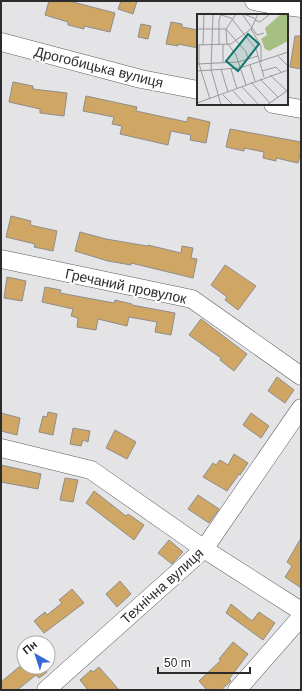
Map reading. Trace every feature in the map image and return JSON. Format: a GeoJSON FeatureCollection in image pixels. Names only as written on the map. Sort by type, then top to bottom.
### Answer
{"type":"FeatureCollection","features":[{"type":"Feature","properties":{"kind":"street"},"geometry":{"type":"LineString","coordinates":[[254,1],[301,8]]}},
{"type":"Feature","properties":{"kind":"street","name":"Дрогобицька вулиця"},"geometry":{"type":"LineString","coordinates":[[1,42],[141,79],[197,90]]}},
{"type":"Feature","properties":{"kind":"street"},"geometry":{"type":"LineString","coordinates":[[279,105],[301,109]]}},
{"type":"Feature","properties":{"kind":"street","name":"Гречаний провулок"},"geometry":{"type":"LineString","coordinates":[[1,259],[192,300],[301,376]]}},
{"type":"Feature","properties":{"kind":"street","name":"Технічна вулиця"},"geometry":{"type":"LineString","coordinates":[[46,690],[204,549],[301,408]]}},
{"type":"Feature","properties":{"kind":"street"},"geometry":{"type":"LineString","coordinates":[[1,448],[91,470],[204,549],[301,611]]}},
{"type":"Feature","properties":{"kind":"street"},"geometry":{"type":"LineString","coordinates":[[237,690],[301,617]]}},
{"type":"Feature","properties":{"kind":"building"},"geometry":{"type":"Polygon","coordinates":[[[49,1],[69,1],[115,13],[110,32],[84,26],[84,29],[68,25],[68,22],[45,15],[49,1]]]}},
{"type":"Feature","properties":{"kind":"building"},"geometry":{"type":"Polygon","coordinates":[[[121,1],[137,1],[133,14],[118,9],[121,1]]]}},
{"type":"Feature","properties":{"kind":"building"},"geometry":{"type":"Polygon","coordinates":[[[171,22],[182,24],[182,27],[197,30],[197,48],[178,44],[178,46],[166,44],[171,22]]]}},
{"type":"Feature","properties":{"kind":"building"},"geometry":{"type":"Polygon","coordinates":[[[141,24],[151,26],[148,39],[138,37],[141,24]]]}},
{"type":"Feature","properties":{"kind":"building"},"geometry":{"type":"Polygon","coordinates":[[[295,36],[301,36],[301,69],[290,67],[295,36]]]}},
{"type":"Feature","properties":{"kind":"building"},"geometry":{"type":"Polygon","coordinates":[[[13,82],[33,86],[33,89],[67,93],[64,116],[40,113],[40,109],[9,102],[13,82]]]}},
{"type":"Feature","properties":{"kind":"building"},"geometry":{"type":"Polygon","coordinates":[[[86,96],[137,107],[136,111],[187,122],[188,117],[210,122],[206,143],[190,140],[191,135],[171,131],[168,145],[120,134],[122,126],[112,124],[114,117],[83,111],[86,96]]]}},
{"type":"Feature","properties":{"kind":"building"},"geometry":{"type":"Polygon","coordinates":[[[230,129],[301,142],[301,151],[298,163],[276,158],[276,161],[263,158],[264,152],[244,148],[244,151],[226,147],[230,129]]]}},
{"type":"Feature","properties":{"kind":"building"},"geometry":{"type":"Polygon","coordinates":[[[11,216],[31,221],[30,225],[57,231],[53,251],[34,247],[35,244],[6,237],[11,216]]]}},
{"type":"Feature","properties":{"kind":"building"},"geometry":{"type":"Polygon","coordinates":[[[80,232],[106,239],[148,245],[181,253],[182,246],[193,248],[191,258],[197,259],[193,278],[131,263],[131,265],[108,261],[75,251],[80,232]]]}},
{"type":"Feature","properties":{"kind":"building"},"geometry":{"type":"Polygon","coordinates":[[[225,265],[256,286],[238,310],[225,300],[227,297],[211,285],[225,265]]]}},
{"type":"Feature","properties":{"kind":"building"},"geometry":{"type":"Polygon","coordinates":[[[7,277],[26,281],[22,301],[4,298],[7,277]]]}},
{"type":"Feature","properties":{"kind":"building"},"geometry":{"type":"Polygon","coordinates":[[[45,287],[61,290],[60,293],[114,303],[115,300],[132,305],[175,313],[171,335],[155,332],[157,322],[129,317],[127,326],[98,319],[96,330],[77,327],[78,318],[71,316],[73,309],[42,302],[45,287]]]}},
{"type":"Feature","properties":{"kind":"building"},"geometry":{"type":"Polygon","coordinates":[[[201,319],[247,354],[234,371],[220,360],[221,358],[189,335],[201,319]]]}},
{"type":"Feature","properties":{"kind":"building"},"geometry":{"type":"Polygon","coordinates":[[[277,377],[294,390],[285,403],[268,391],[277,377]]]}},
{"type":"Feature","properties":{"kind":"building"},"geometry":{"type":"Polygon","coordinates":[[[48,412],[57,414],[53,435],[39,432],[43,416],[47,417],[48,412]]]}},
{"type":"Feature","properties":{"kind":"building"},"geometry":{"type":"Polygon","coordinates":[[[1,413],[20,418],[17,435],[1,431],[1,413]]]}},
{"type":"Feature","properties":{"kind":"building"},"geometry":{"type":"Polygon","coordinates":[[[251,413],[269,426],[261,438],[243,425],[251,413]]]}},
{"type":"Feature","properties":{"kind":"building"},"geometry":{"type":"Polygon","coordinates":[[[73,428],[90,431],[88,442],[83,440],[81,446],[70,444],[73,428]]]}},
{"type":"Feature","properties":{"kind":"building"},"geometry":{"type":"Polygon","coordinates":[[[115,430],[136,442],[127,459],[106,448],[115,430]]]}},
{"type":"Feature","properties":{"kind":"building"},"geometry":{"type":"Polygon","coordinates":[[[234,454],[248,463],[227,491],[203,477],[213,463],[216,465],[220,460],[228,465],[234,454]]]}},
{"type":"Feature","properties":{"kind":"building"},"geometry":{"type":"Polygon","coordinates":[[[1,465],[41,474],[38,489],[1,482],[1,465]]]}},
{"type":"Feature","properties":{"kind":"building"},"geometry":{"type":"Polygon","coordinates":[[[65,478],[78,480],[73,502],[60,500],[65,478]]]}},
{"type":"Feature","properties":{"kind":"building"},"geometry":{"type":"Polygon","coordinates":[[[94,491],[126,516],[128,514],[144,525],[134,540],[86,503],[94,491]]]}},
{"type":"Feature","properties":{"kind":"building"},"geometry":{"type":"Polygon","coordinates":[[[198,495],[219,509],[209,523],[188,509],[198,495]]]}},
{"type":"Feature","properties":{"kind":"building"},"geometry":{"type":"Polygon","coordinates":[[[301,538],[301,588],[285,577],[292,566],[287,562],[301,538]]]}},
{"type":"Feature","properties":{"kind":"building"},"geometry":{"type":"Polygon","coordinates":[[[169,540],[183,552],[172,564],[158,553],[169,540]]]}},
{"type":"Feature","properties":{"kind":"building"},"geometry":{"type":"Polygon","coordinates":[[[120,581],[131,594],[117,607],[106,594],[120,581]]]}},
{"type":"Feature","properties":{"kind":"building"},"geometry":{"type":"Polygon","coordinates":[[[72,589],[84,603],[44,633],[34,621],[45,612],[47,615],[62,603],[59,600],[72,589]]]}},
{"type":"Feature","properties":{"kind":"building"},"geometry":{"type":"Polygon","coordinates":[[[231,604],[252,621],[259,612],[275,623],[263,640],[226,613],[231,604]]]}},
{"type":"Feature","properties":{"kind":"building"},"geometry":{"type":"Polygon","coordinates":[[[233,642],[248,654],[229,679],[231,681],[221,690],[207,690],[199,681],[221,660],[219,659],[233,642]]]}},
{"type":"Feature","properties":{"kind":"building"},"geometry":{"type":"Polygon","coordinates":[[[99,667],[119,690],[88,690],[80,680],[91,670],[93,672],[99,667]]]}},
{"type":"Feature","properties":{"kind":"building"},"geometry":{"type":"Polygon","coordinates":[[[16,670],[16,675],[36,675],[17,690],[1,690],[1,682],[16,670]]]}},
{"type":"Feature","properties":{"kind":"building"},"geometry":{"type":"Polygon","coordinates":[[[36,675],[43,675],[39,678],[36,675]]]}}]}
